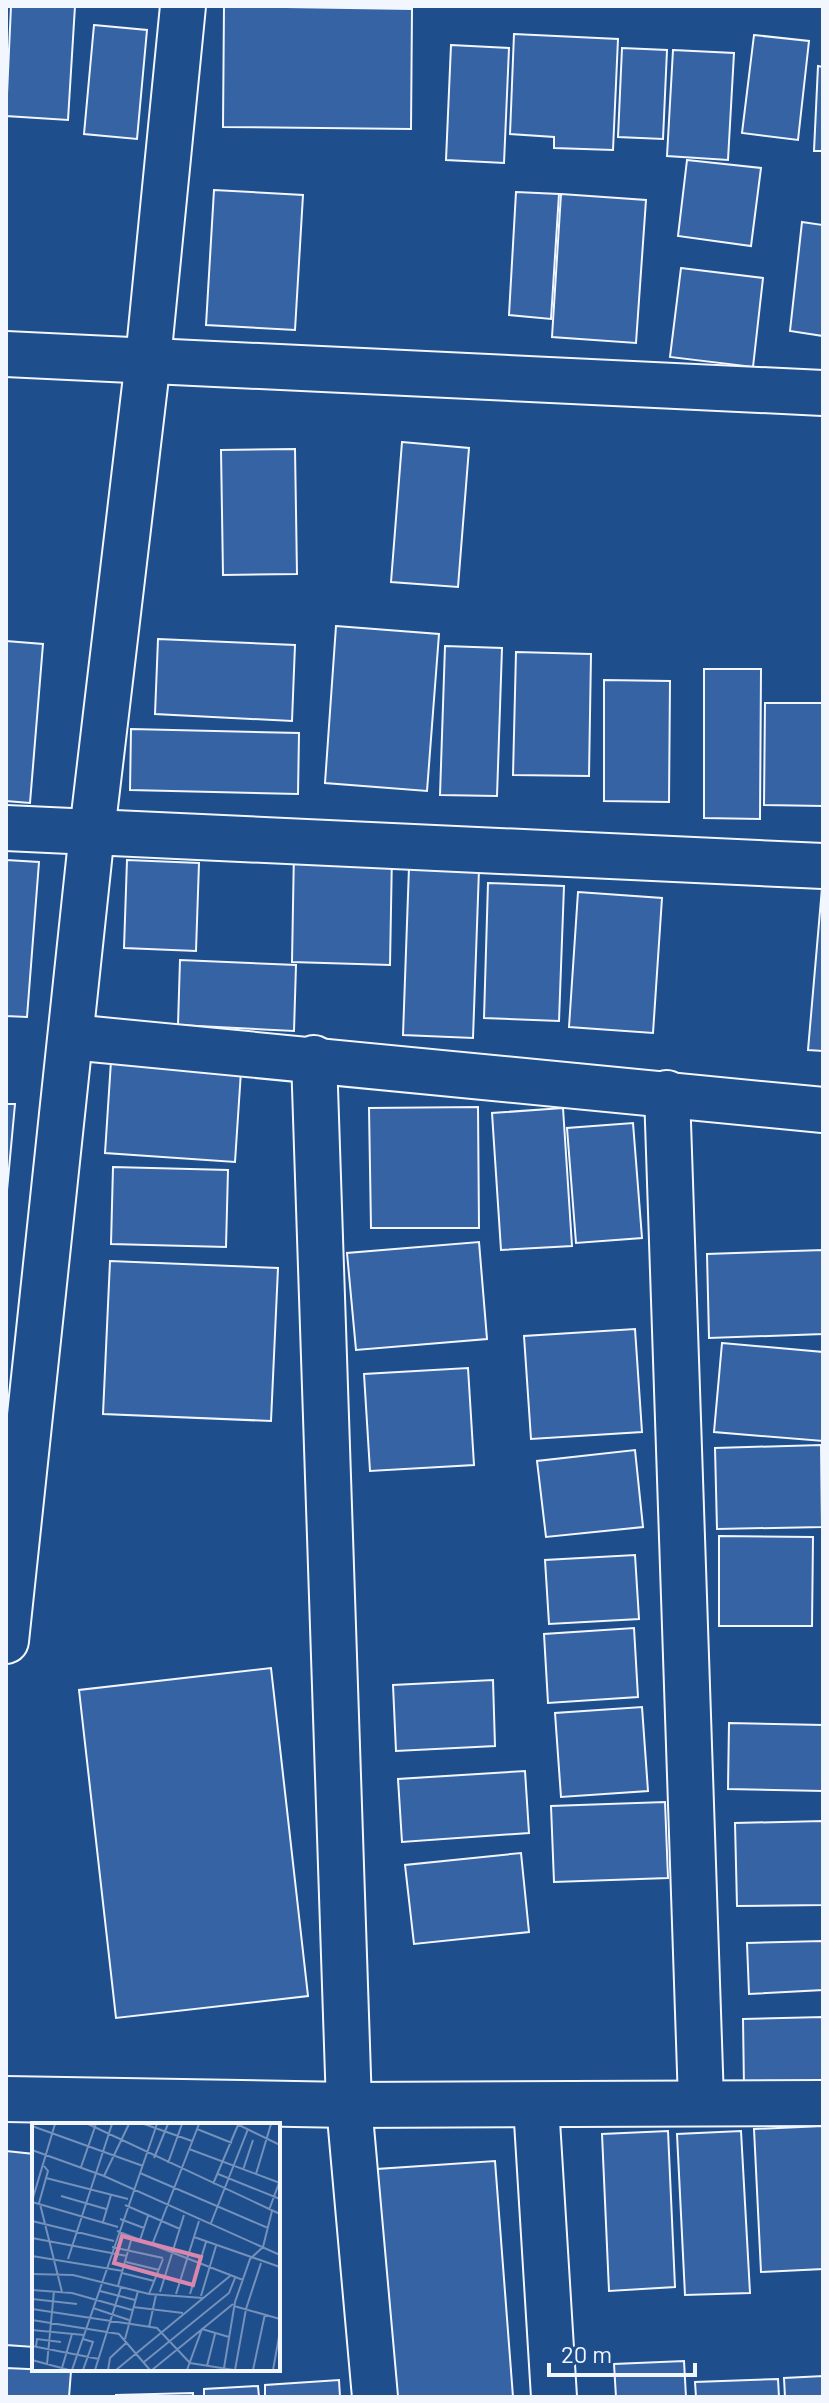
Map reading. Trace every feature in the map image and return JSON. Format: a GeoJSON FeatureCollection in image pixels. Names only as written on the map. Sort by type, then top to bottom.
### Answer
{"type":"FeatureCollection","features":[{"type":"Feature","properties":{"kind":"street"},"geometry":{"type":"LineString","coordinates":[[6,1641],[15,1479],[71,1037],[148,360],[183,6]]}},
{"type":"Feature","properties":{"kind":"street"},"geometry":{"type":"LineString","coordinates":[[6,354],[823,393]]}},
{"type":"Feature","properties":{"kind":"street"},"geometry":{"type":"LineString","coordinates":[[6,828],[823,866]]}},
{"type":"Feature","properties":{"kind":"street"},"geometry":{"type":"LineString","coordinates":[[71,1037],[314,1058],[823,1110]]}},
{"type":"Feature","properties":{"kind":"street"},"geometry":{"type":"LineString","coordinates":[[314,1058],[349,2105],[375,2397]]}},
{"type":"Feature","properties":{"kind":"street"},"geometry":{"type":"LineString","coordinates":[[667,1093],[701,2101]]}},
{"type":"Feature","properties":{"kind":"street"},"geometry":{"type":"LineString","coordinates":[[6,2099],[349,2105],[701,2101],[823,2103]]}},
{"type":"Feature","properties":{"kind":"street"},"geometry":{"type":"LineString","coordinates":[[536,2105],[554,2397]]}},
{"type":"Feature","properties":{"kind":"building"},"geometry":{"type":"Polygon","coordinates":[[[11,6],[75,6],[68,120],[6,116],[11,6]]]}},
{"type":"Feature","properties":{"kind":"building"},"geometry":{"type":"Polygon","coordinates":[[[224,6],[412,9],[411,129],[223,127],[224,6]]]}},
{"type":"Feature","properties":{"kind":"building"},"geometry":{"type":"Polygon","coordinates":[[[94,25],[147,30],[137,139],[84,134],[94,25]]]}},
{"type":"Feature","properties":{"kind":"building"},"geometry":{"type":"Polygon","coordinates":[[[514,34],[618,39],[613,150],[554,148],[554,137],[510,134],[514,34]]]}},
{"type":"Feature","properties":{"kind":"building"},"geometry":{"type":"Polygon","coordinates":[[[754,35],[809,41],[798,140],[742,133],[754,35]]]}},
{"type":"Feature","properties":{"kind":"building"},"geometry":{"type":"Polygon","coordinates":[[[451,45],[509,48],[504,163],[446,160],[451,45]]]}},
{"type":"Feature","properties":{"kind":"building"},"geometry":{"type":"Polygon","coordinates":[[[622,48],[667,50],[663,139],[618,137],[622,48]]]}},
{"type":"Feature","properties":{"kind":"building"},"geometry":{"type":"Polygon","coordinates":[[[673,50],[734,53],[728,160],[667,156],[673,50]]]}},
{"type":"Feature","properties":{"kind":"building"},"geometry":{"type":"Polygon","coordinates":[[[818,66],[823,67],[823,151],[814,151],[818,66]]]}},
{"type":"Feature","properties":{"kind":"building"},"geometry":{"type":"Polygon","coordinates":[[[687,160],[761,168],[751,246],[678,236],[687,160]]]}},
{"type":"Feature","properties":{"kind":"building"},"geometry":{"type":"Polygon","coordinates":[[[214,190],[303,195],[295,330],[206,325],[214,190]]]}},
{"type":"Feature","properties":{"kind":"building"},"geometry":{"type":"Polygon","coordinates":[[[516,192],[559,194],[551,319],[509,315],[516,192]]]}},
{"type":"Feature","properties":{"kind":"building"},"geometry":{"type":"Polygon","coordinates":[[[561,194],[646,200],[636,343],[552,337],[561,194]]]}},
{"type":"Feature","properties":{"kind":"building"},"geometry":{"type":"Polygon","coordinates":[[[802,222],[823,225],[823,336],[790,331],[802,222]]]}},
{"type":"Feature","properties":{"kind":"building"},"geometry":{"type":"Polygon","coordinates":[[[681,268],[763,278],[753,367],[670,357],[681,268]]]}},
{"type":"Feature","properties":{"kind":"building"},"geometry":{"type":"Polygon","coordinates":[[[402,442],[469,448],[458,587],[391,582],[402,442]]]}},
{"type":"Feature","properties":{"kind":"building"},"geometry":{"type":"Polygon","coordinates":[[[295,449],[297,574],[223,575],[221,450],[295,449]]]}},
{"type":"Feature","properties":{"kind":"building"},"geometry":{"type":"Polygon","coordinates":[[[336,626],[439,634],[427,791],[325,783],[336,626]]]}},
{"type":"Feature","properties":{"kind":"building"},"geometry":{"type":"Polygon","coordinates":[[[158,639],[295,645],[292,721],[155,714],[158,639]]]}},
{"type":"Feature","properties":{"kind":"building"},"geometry":{"type":"Polygon","coordinates":[[[6,641],[43,644],[30,803],[6,801],[6,641]]]}},
{"type":"Feature","properties":{"kind":"building"},"geometry":{"type":"Polygon","coordinates":[[[445,646],[502,648],[497,796],[440,795],[445,646]]]}},
{"type":"Feature","properties":{"kind":"building"},"geometry":{"type":"Polygon","coordinates":[[[516,652],[591,654],[589,776],[513,775],[516,652]]]}},
{"type":"Feature","properties":{"kind":"building"},"geometry":{"type":"Polygon","coordinates":[[[704,669],[761,669],[760,819],[704,818],[704,669]]]}},
{"type":"Feature","properties":{"kind":"building"},"geometry":{"type":"Polygon","coordinates":[[[604,680],[670,681],[669,802],[604,801],[604,680]]]}},
{"type":"Feature","properties":{"kind":"building"},"geometry":{"type":"Polygon","coordinates":[[[765,703],[823,703],[823,806],[764,805],[765,703]]]}},
{"type":"Feature","properties":{"kind":"building"},"geometry":{"type":"Polygon","coordinates":[[[131,729],[299,733],[298,794],[130,790],[131,729]]]}},
{"type":"Feature","properties":{"kind":"building"},"geometry":{"type":"Polygon","coordinates":[[[294,850],[392,853],[390,965],[292,962],[294,850]]]}},
{"type":"Feature","properties":{"kind":"building"},"geometry":{"type":"Polygon","coordinates":[[[6,860],[39,862],[27,1017],[6,1016],[6,860]]]}},
{"type":"Feature","properties":{"kind":"building"},"geometry":{"type":"Polygon","coordinates":[[[127,860],[199,863],[196,951],[124,948],[127,860]]]}},
{"type":"Feature","properties":{"kind":"building"},"geometry":{"type":"Polygon","coordinates":[[[409,867],[479,869],[473,1038],[403,1035],[409,867]]]}},
{"type":"Feature","properties":{"kind":"building"},"geometry":{"type":"Polygon","coordinates":[[[488,883],[564,886],[559,1021],[484,1018],[488,883]]]}},
{"type":"Feature","properties":{"kind":"building"},"geometry":{"type":"Polygon","coordinates":[[[823,888],[823,1051],[808,1050],[823,888]]]}},
{"type":"Feature","properties":{"kind":"building"},"geometry":{"type":"Polygon","coordinates":[[[578,892],[662,898],[653,1033],[569,1027],[578,892]]]}},
{"type":"Feature","properties":{"kind":"building"},"geometry":{"type":"Polygon","coordinates":[[[180,960],[296,965],[294,1031],[178,1025],[180,960]]]}},
{"type":"Feature","properties":{"kind":"building"},"geometry":{"type":"Polygon","coordinates":[[[111,1061],[241,1071],[235,1162],[105,1153],[111,1061]]]}},
{"type":"Feature","properties":{"kind":"building"},"geometry":{"type":"Polygon","coordinates":[[[6,1104],[15,1104],[6,1201],[6,1104]]]}},
{"type":"Feature","properties":{"kind":"building"},"geometry":{"type":"Polygon","coordinates":[[[478,1107],[479,1228],[371,1228],[369,1108],[478,1107]]]}},
{"type":"Feature","properties":{"kind":"building"},"geometry":{"type":"Polygon","coordinates":[[[563,1108],[572,1246],[501,1250],[492,1113],[563,1108]]]}},
{"type":"Feature","properties":{"kind":"building"},"geometry":{"type":"Polygon","coordinates":[[[633,1123],[642,1238],[576,1243],[567,1128],[633,1123]]]}},
{"type":"Feature","properties":{"kind":"building"},"geometry":{"type":"Polygon","coordinates":[[[113,1167],[228,1170],[226,1247],[111,1244],[113,1167]]]}},
{"type":"Feature","properties":{"kind":"building"},"geometry":{"type":"Polygon","coordinates":[[[479,1242],[487,1339],[356,1350],[347,1253],[479,1242]]]}},
{"type":"Feature","properties":{"kind":"building"},"geometry":{"type":"Polygon","coordinates":[[[823,1250],[823,1334],[709,1338],[707,1254],[823,1250]]]}},
{"type":"Feature","properties":{"kind":"building"},"geometry":{"type":"Polygon","coordinates":[[[110,1261],[278,1268],[271,1421],[103,1414],[110,1261]]]}},
{"type":"Feature","properties":{"kind":"building"},"geometry":{"type":"Polygon","coordinates":[[[635,1329],[642,1432],[531,1439],[524,1336],[635,1329]]]}},
{"type":"Feature","properties":{"kind":"building"},"geometry":{"type":"Polygon","coordinates":[[[722,1343],[823,1352],[823,1441],[714,1432],[722,1343]]]}},
{"type":"Feature","properties":{"kind":"building"},"geometry":{"type":"Polygon","coordinates":[[[468,1368],[474,1465],[370,1471],[364,1374],[468,1368]]]}},
{"type":"Feature","properties":{"kind":"building"},"geometry":{"type":"Polygon","coordinates":[[[821,1445],[822,1527],[717,1529],[715,1448],[821,1445]]]}},
{"type":"Feature","properties":{"kind":"building"},"geometry":{"type":"Polygon","coordinates":[[[635,1450],[643,1527],[546,1537],[537,1461],[635,1450]]]}},
{"type":"Feature","properties":{"kind":"building"},"geometry":{"type":"Polygon","coordinates":[[[719,1536],[813,1537],[812,1626],[719,1626],[719,1536]]]}},
{"type":"Feature","properties":{"kind":"building"},"geometry":{"type":"Polygon","coordinates":[[[635,1555],[639,1619],[549,1624],[545,1560],[635,1555]]]}},
{"type":"Feature","properties":{"kind":"building"},"geometry":{"type":"Polygon","coordinates":[[[634,1628],[638,1697],[548,1703],[544,1634],[634,1628]]]}},
{"type":"Feature","properties":{"kind":"building"},"geometry":{"type":"Polygon","coordinates":[[[271,1668],[308,1996],[116,2018],[79,1690],[271,1668]]]}},
{"type":"Feature","properties":{"kind":"building"},"geometry":{"type":"Polygon","coordinates":[[[493,1680],[495,1746],[396,1751],[393,1685],[493,1680]]]}},
{"type":"Feature","properties":{"kind":"building"},"geometry":{"type":"Polygon","coordinates":[[[642,1707],[648,1791],[561,1797],[555,1713],[642,1707]]]}},
{"type":"Feature","properties":{"kind":"building"},"geometry":{"type":"Polygon","coordinates":[[[729,1723],[823,1725],[823,1791],[728,1789],[729,1723]]]}},
{"type":"Feature","properties":{"kind":"building"},"geometry":{"type":"Polygon","coordinates":[[[525,1771],[529,1833],[402,1842],[398,1779],[525,1771]]]}},
{"type":"Feature","properties":{"kind":"building"},"geometry":{"type":"Polygon","coordinates":[[[665,1802],[668,1878],[554,1882],[551,1806],[665,1802]]]}},
{"type":"Feature","properties":{"kind":"building"},"geometry":{"type":"Polygon","coordinates":[[[823,1821],[823,1905],[737,1906],[735,1823],[823,1821]]]}},
{"type":"Feature","properties":{"kind":"building"},"geometry":{"type":"Polygon","coordinates":[[[521,1853],[529,1932],[414,1944],[405,1865],[521,1853]]]}},
{"type":"Feature","properties":{"kind":"building"},"geometry":{"type":"Polygon","coordinates":[[[823,1941],[823,1990],[749,1994],[747,1943],[823,1941]]]}},
{"type":"Feature","properties":{"kind":"building"},"geometry":{"type":"Polygon","coordinates":[[[823,2017],[823,2086],[744,2087],[743,2019],[823,2017]]]}},
{"type":"Feature","properties":{"kind":"building"},"geometry":{"type":"Polygon","coordinates":[[[823,2126],[823,2269],[761,2272],[754,2129],[823,2126]]]}},
{"type":"Feature","properties":{"kind":"building"},"geometry":{"type":"Polygon","coordinates":[[[668,2131],[675,2287],[609,2291],[602,2134],[668,2131]]]}},
{"type":"Feature","properties":{"kind":"building"},"geometry":{"type":"Polygon","coordinates":[[[741,2131],[750,2293],[685,2295],[677,2134],[741,2131]]]}},
{"type":"Feature","properties":{"kind":"building"},"geometry":{"type":"Polygon","coordinates":[[[6,2151],[32,2154],[32,2347],[6,2345],[6,2151]]]}},
{"type":"Feature","properties":{"kind":"building"},"geometry":{"type":"Polygon","coordinates":[[[495,2161],[513,2397],[379,2397],[362,2170],[495,2161]]]}},
{"type":"Feature","properties":{"kind":"building"},"geometry":{"type":"Polygon","coordinates":[[[684,2361],[686,2397],[616,2397],[614,2364],[684,2361]]]}},
{"type":"Feature","properties":{"kind":"building"},"geometry":{"type":"Polygon","coordinates":[[[6,2368],[71,2371],[69,2397],[6,2397],[6,2368]]]}},
{"type":"Feature","properties":{"kind":"building"},"geometry":{"type":"Polygon","coordinates":[[[823,2376],[823,2397],[785,2397],[784,2378],[823,2376]]]}},
{"type":"Feature","properties":{"kind":"building"},"geometry":{"type":"Polygon","coordinates":[[[778,2379],[779,2397],[696,2397],[695,2382],[778,2379]]]}},
{"type":"Feature","properties":{"kind":"building"},"geometry":{"type":"Polygon","coordinates":[[[339,2380],[340,2397],[265,2397],[265,2385],[339,2380]]]}},
{"type":"Feature","properties":{"kind":"building"},"geometry":{"type":"Polygon","coordinates":[[[258,2386],[259,2397],[204,2397],[204,2389],[258,2386]]]}},
{"type":"Feature","properties":{"kind":"building"},"geometry":{"type":"Polygon","coordinates":[[[193,2393],[193,2397],[116,2397],[116,2395],[193,2393]]]}}]}
